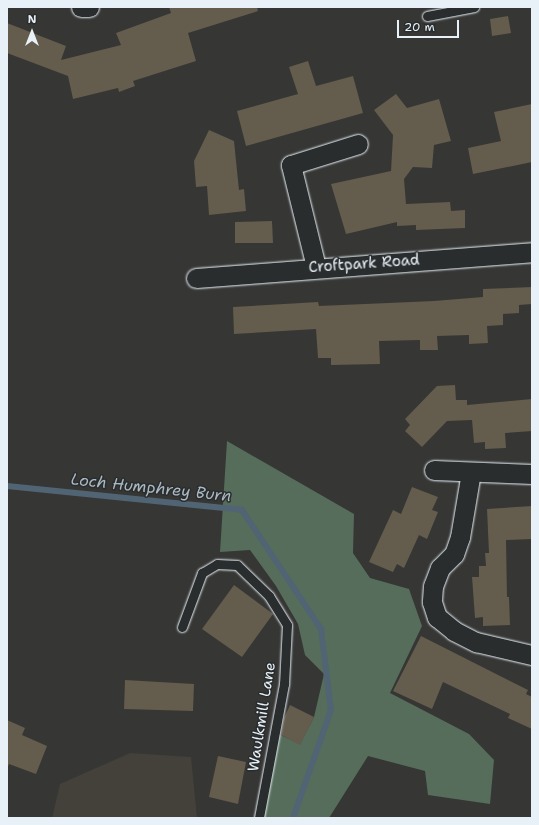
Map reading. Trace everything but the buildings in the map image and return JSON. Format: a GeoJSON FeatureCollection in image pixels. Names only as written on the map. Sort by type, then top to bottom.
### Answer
{"type":"FeatureCollection","features":[{"type":"Feature","properties":{"kind":"street"},"geometry":{"type":"LineString","coordinates":[[81,7],[89,7]]}},
{"type":"Feature","properties":{"kind":"street"},"geometry":{"type":"LineString","coordinates":[[316,267],[291,165],[358,144]]}},
{"type":"Feature","properties":{"kind":"street","name":"Croftpark Road"},"geometry":{"type":"LineString","coordinates":[[196,278],[316,267],[532,252]]}},
{"type":"Feature","properties":{"kind":"street"},"geometry":{"type":"LineString","coordinates":[[434,470],[532,474]]}},
{"type":"Feature","properties":{"kind":"street"},"geometry":{"type":"LineString","coordinates":[[471,472],[460,537],[454,554],[440,568],[433,586],[432,602],[435,612],[437,617],[454,631],[476,642],[532,655]]}},
{"type":"Feature","properties":{"kind":"lane"},"geometry":{"type":"LineString","coordinates":[[427,16],[474,7]]}},
{"type":"Feature","properties":{"kind":"lane","name":"Waulkmill Lane"},"geometry":{"type":"LineString","coordinates":[[182,627],[202,573],[217,564],[237,565],[269,596],[287,625],[284,684],[259,818]]}},
{"type":"Feature","properties":{"kind":"shaded area"},"geometry":{"type":"Polygon","coordinates":[[[130,753],[191,757],[197,818],[52,818],[60,784],[130,753]]]}},
{"type":"Feature","properties":{"kind":"green space"},"geometry":{"type":"Polygon","coordinates":[[[227,441],[354,514],[353,553],[370,578],[409,589],[422,626],[390,693],[469,734],[494,760],[490,804],[428,795],[425,771],[368,756],[329,818],[261,818],[276,733],[300,744],[314,717],[324,674],[305,655],[298,624],[276,586],[250,550],[220,552],[227,441]]]}},
{"type":"Feature","properties":{"kind":"waterway","name":"Loch Humphrey Burn"},"geometry":{"type":"LineString","coordinates":[[7,486],[242,510],[321,629],[331,710],[293,818]]}}]}
